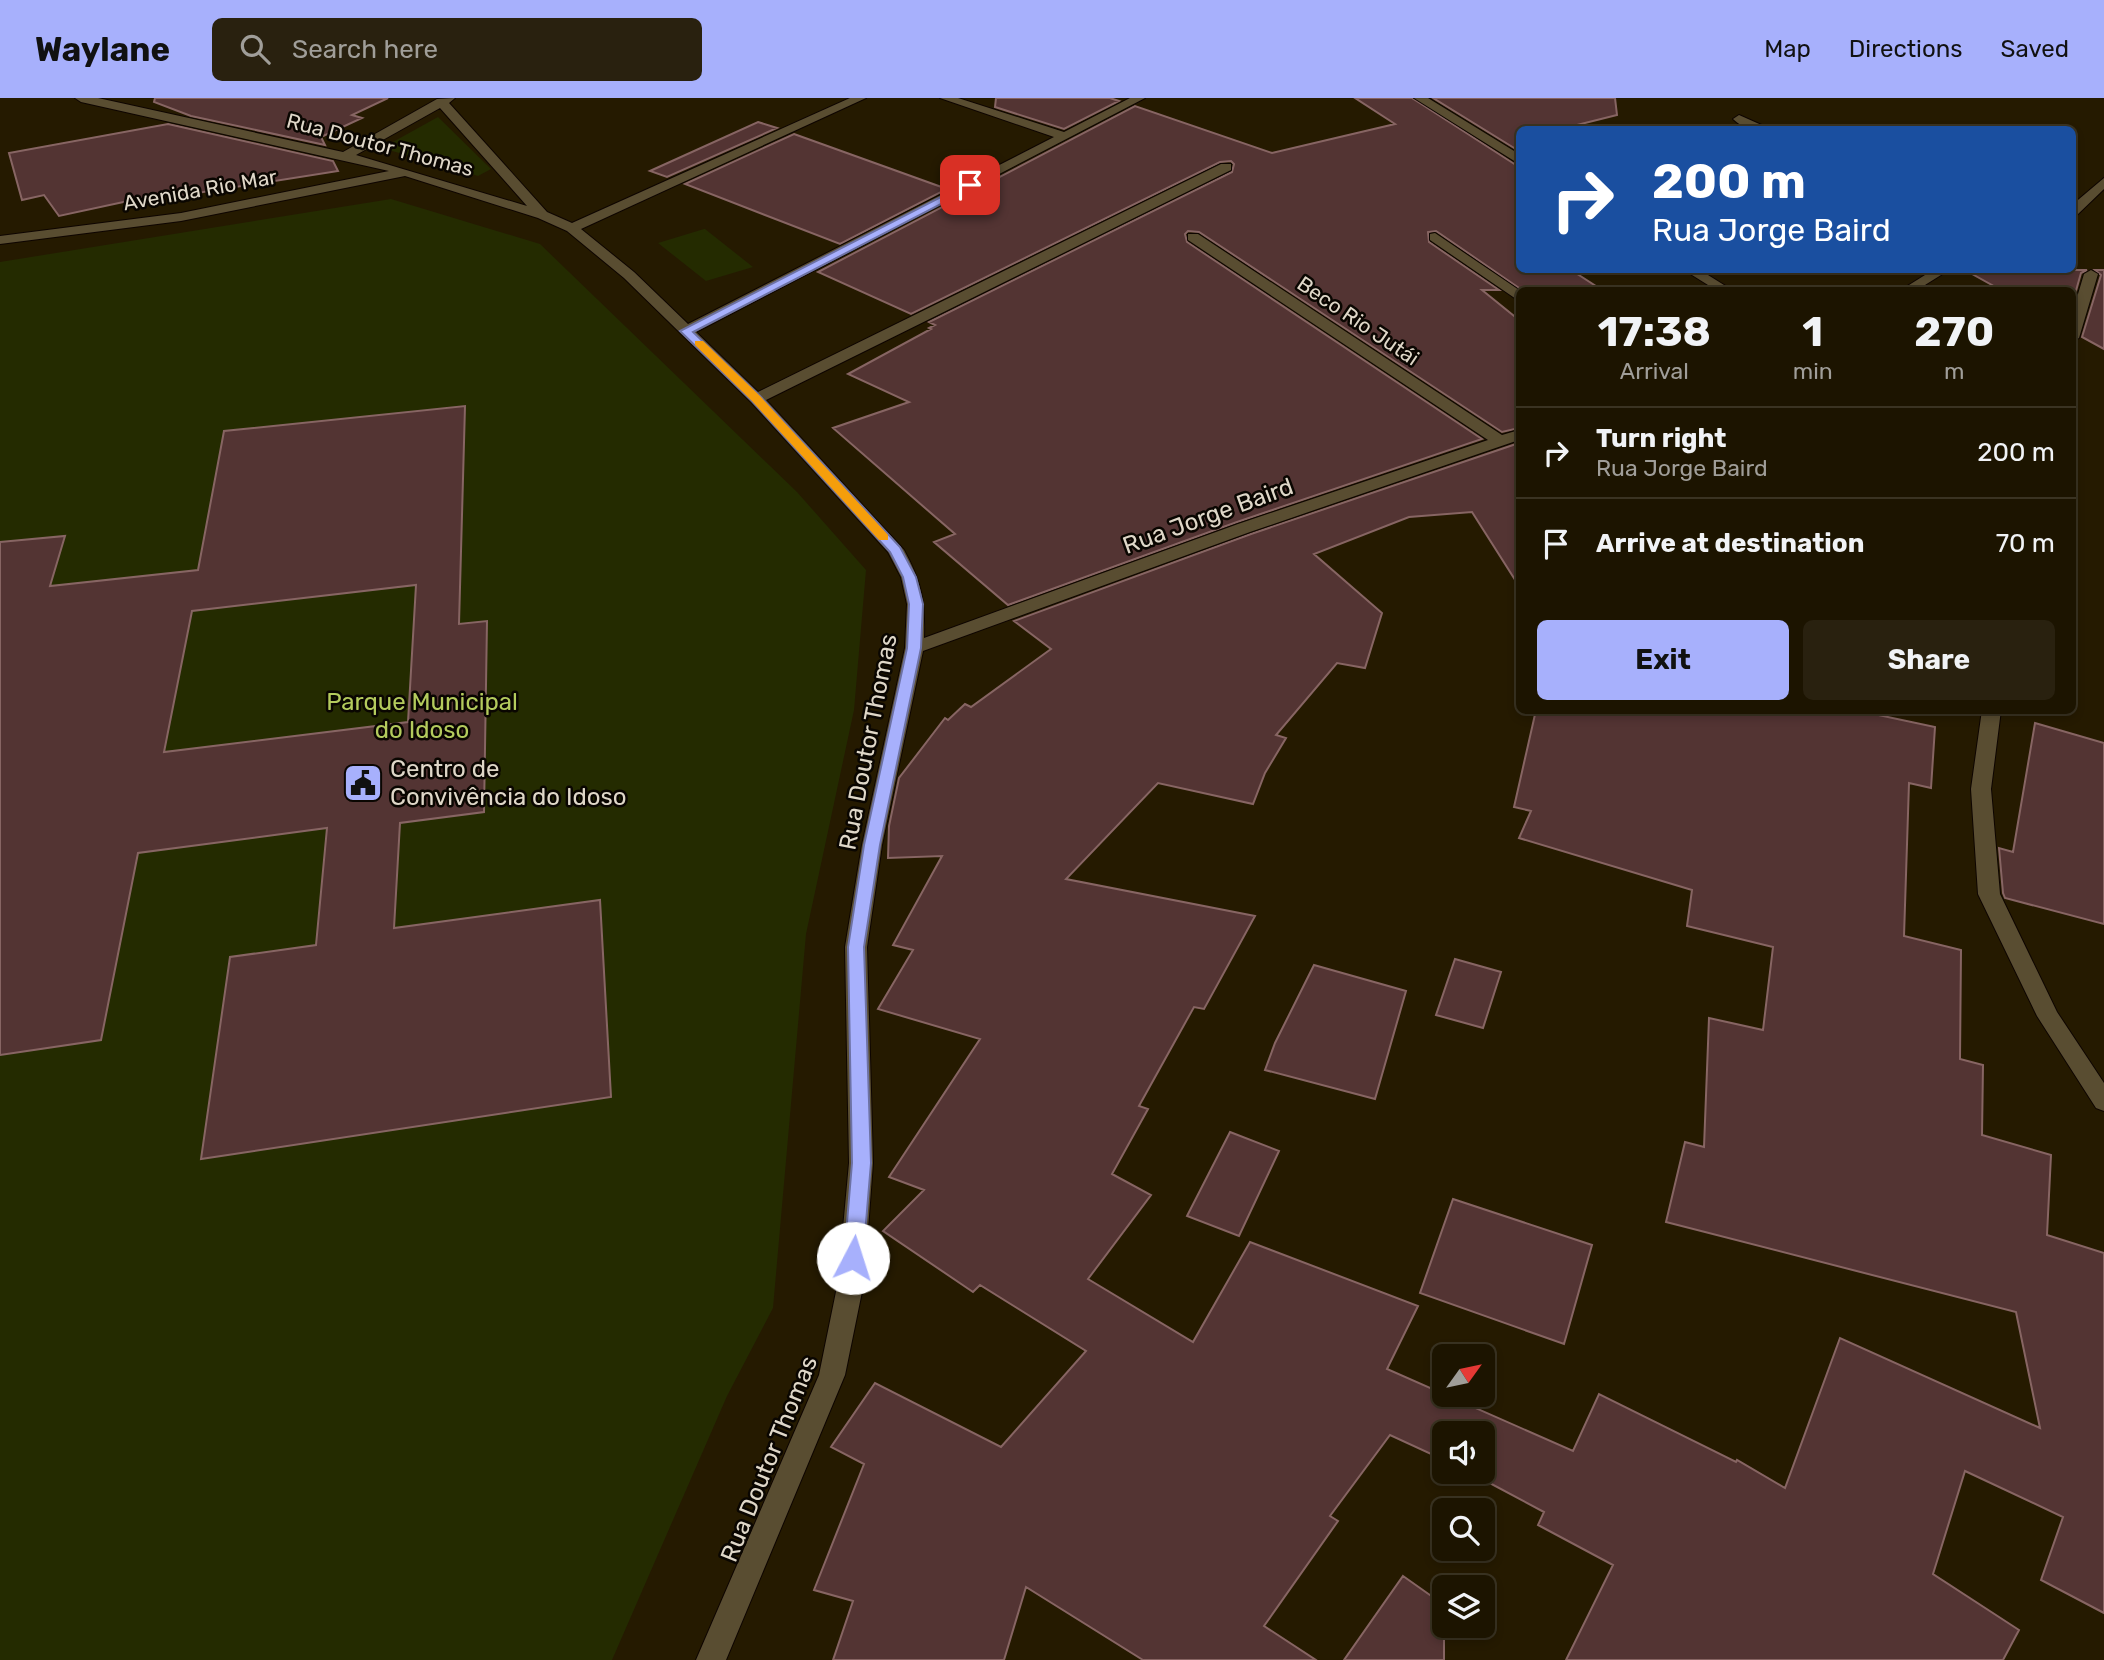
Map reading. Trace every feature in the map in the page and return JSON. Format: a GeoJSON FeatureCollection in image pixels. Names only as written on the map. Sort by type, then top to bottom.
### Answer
{"type":"FeatureCollection","features":[{"type":"Feature","properties":{"kind":"street","name":"Rua Doutor Thomas"},"geometry":{"type":"LineString","coordinates":[[81,98],[406,172],[543,215],[572,228],[629,275],[756,399],[895,550],[910,577],[916,604],[914,648],[872,845],[856,947],[862,1163],[849,1295],[832,1375],[710,1660]]}},
{"type":"Feature","properties":{"kind":"street"},"geometry":{"type":"LineString","coordinates":[[572,228],[860,98]]}},
{"type":"Feature","properties":{"kind":"street"},"geometry":{"type":"LineString","coordinates":[[946,98],[1065,136]]}},
{"type":"Feature","properties":{"kind":"street"},"geometry":{"type":"LineString","coordinates":[[686,331],[1139,98]]}},
{"type":"Feature","properties":{"kind":"street"},"geometry":{"type":"LineString","coordinates":[[1420,98],[1516,158]]}},
{"type":"Feature","properties":{"kind":"street","name":"Rua Doutor Thomas"},"geometry":{"type":"LineString","coordinates":[[445,100],[543,215]]}},
{"type":"Feature","properties":{"kind":"street"},"geometry":{"type":"LineString","coordinates":[[345,156],[445,100]]}},
{"type":"Feature","properties":{"kind":"street"},"geometry":{"type":"LineString","coordinates":[[1739,119],[1754,126]]}},
{"type":"Feature","properties":{"kind":"street"},"geometry":{"type":"LineString","coordinates":[[756,399],[1226,167]]}},
{"type":"Feature","properties":{"kind":"street","name":"Avenida Rio Mar"},"geometry":{"type":"LineString","coordinates":[[0,240],[181,217],[406,172]]}},
{"type":"Feature","properties":{"kind":"street"},"geometry":{"type":"LineString","coordinates":[[2076,208],[2104,181]]}},
{"type":"Feature","properties":{"kind":"street","name":"Beco Rio Jutái"},"geometry":{"type":"LineString","coordinates":[[1192,237],[1500,441]]}},
{"type":"Feature","properties":{"kind":"street"},"geometry":{"type":"LineString","coordinates":[[1434,237],[1516,295]]}},
{"type":"Feature","properties":{"kind":"street"},"geometry":{"type":"LineString","coordinates":[[1696,273],[1719,287]]}},
{"type":"Feature","properties":{"kind":"street"},"geometry":{"type":"LineString","coordinates":[[1913,287],[1937,273]]}},
{"type":"Feature","properties":{"kind":"street"},"geometry":{"type":"LineString","coordinates":[[2076,325],[2092,275]]}},
{"type":"Feature","properties":{"kind":"street","name":"Rua Jorge Baird"},"geometry":{"type":"LineString","coordinates":[[914,648],[1244,528],[1516,436]]}},
{"type":"Feature","properties":{"kind":"street"},"geometry":{"type":"LineString","coordinates":[[1991,714],[1981,789],[1989,894],[2048,1016],[2104,1102]]}},
{"type":"Feature","properties":{"kind":"green space"},"geometry":{"type":"Polygon","coordinates":[[[438,117],[491,169],[478,176],[382,148],[438,117]]]}},
{"type":"Feature","properties":{"kind":"green space","name":"Parque Municipal do Idoso"},"geometry":{"type":"Polygon","coordinates":[[[391,199],[540,244],[797,492],[866,570],[854,710],[806,934],[773,1308],[727,1396],[612,1660],[0,1660],[0,262],[391,199]]]}},
{"type":"Feature","properties":{"kind":"green space"},"geometry":{"type":"Polygon","coordinates":[[[705,229],[753,267],[706,281],[658,243],[705,229]]]}},
{"type":"Feature","properties":{"kind":"building"},"geometry":{"type":"Polygon","coordinates":[[[155,98],[388,98],[352,115],[362,118],[321,137],[325,145],[191,116],[154,102],[155,98]]]}},
{"type":"Feature","properties":{"kind":"building"},"geometry":{"type":"Polygon","coordinates":[[[996,98],[1110,98],[1119,101],[1064,129],[995,107],[996,98]]]}},
{"type":"Feature","properties":{"kind":"building"},"geometry":{"type":"Polygon","coordinates":[[[1355,98],[1412,98],[1516,165],[1516,273],[1576,273],[1597,287],[1518,287],[1436,231],[1428,232],[1429,242],[1499,290],[1482,290],[1516,318],[1516,429],[1502,432],[1199,232],[1188,231],[1185,234],[1187,242],[1482,439],[1237,522],[1008,605],[934,542],[955,534],[833,428],[909,402],[848,374],[931,329],[929,328],[935,325],[929,322],[1232,172],[1234,164],[1231,161],[1220,162],[911,314],[818,272],[1135,106],[1272,153],[1395,124],[1355,98]]]}},
{"type":"Feature","properties":{"kind":"building"},"geometry":{"type":"Polygon","coordinates":[[[1433,98],[1615,98],[1617,115],[1573,126],[1516,126],[1516,149],[1433,98]]]}},
{"type":"Feature","properties":{"kind":"building"},"geometry":{"type":"Polygon","coordinates":[[[758,122],[777,128],[667,177],[650,171],[758,122]]]}},
{"type":"Feature","properties":{"kind":"building"},"geometry":{"type":"Polygon","coordinates":[[[168,124],[333,161],[338,171],[172,197],[170,192],[59,216],[44,195],[22,200],[9,153],[168,124]]]}},
{"type":"Feature","properties":{"kind":"building"},"geometry":{"type":"Polygon","coordinates":[[[794,134],[947,189],[840,244],[685,184],[794,134]]]}},
{"type":"Feature","properties":{"kind":"building"},"geometry":{"type":"Polygon","coordinates":[[[2076,270],[2087,270],[2081,273],[2076,291],[2076,287],[1996,287],[1970,273],[2076,273],[2076,270]]]}},
{"type":"Feature","properties":{"kind":"building"},"geometry":{"type":"Polygon","coordinates":[[[2095,270],[2104,270],[2104,349],[2082,337],[2101,275],[2095,270]]]}},
{"type":"Feature","properties":{"kind":"building","name":"Centro de Convivência do Idoso"},"geometry":{"type":"Polygon","coordinates":[[[465,406],[459,624],[487,621],[484,812],[400,823],[394,928],[600,900],[611,1097],[201,1159],[230,957],[316,945],[327,828],[138,853],[101,1040],[0,1055],[0,542],[65,536],[50,586],[198,570],[224,431],[465,406]],[[416,585],[192,611],[164,752],[408,722],[416,585]]]}},
{"type":"Feature","properties":{"kind":"building"},"geometry":{"type":"Polygon","coordinates":[[[1516,444],[1516,581],[1472,512],[1409,517],[1314,554],[1382,613],[1365,668],[1337,663],[1276,735],[1286,738],[1265,773],[1253,804],[1158,783],[1066,879],[1255,916],[1204,1009],[1194,1007],[1139,1106],[1148,1109],[1112,1174],[1151,1195],[1088,1279],[1193,1342],[1250,1242],[1418,1306],[1387,1369],[1432,1389],[1432,1407],[1473,1407],[1573,1451],[1599,1394],[1736,1462],[1737,1460],[1785,1488],[1840,1338],[2040,1428],[2016,1312],[1666,1222],[1685,1142],[1704,1147],[1709,1018],[1763,1030],[1773,947],[1687,926],[1692,890],[1519,838],[1531,811],[1514,807],[1535,714],[1874,714],[1935,727],[1931,788],[1909,783],[1904,936],[1961,950],[1960,1059],[1983,1065],[1982,1135],[2051,1155],[2047,1235],[2104,1253],[2104,1613],[2041,1580],[2063,1517],[1965,1471],[1933,1574],[2019,1630],[2003,1660],[1566,1660],[1613,1565],[1538,1525],[1544,1512],[1492,1484],[1495,1484],[1495,1421],[1432,1421],[1432,1454],[1390,1435],[1330,1516],[1338,1521],[1264,1626],[1316,1660],[1143,1660],[1026,1587],[1004,1660],[833,1660],[853,1601],[814,1590],[864,1464],[831,1447],[875,1383],[1001,1447],[1086,1351],[980,1285],[973,1292],[883,1231],[924,1190],[889,1177],[980,1039],[878,1009],[913,950],[893,945],[942,856],[888,858],[889,826],[899,778],[945,718],[948,720],[965,704],[971,707],[1051,649],[1014,621],[1251,534],[1516,444]]]}},
{"type":"Feature","properties":{"kind":"building"},"geometry":{"type":"Polygon","coordinates":[[[2035,723],[2104,743],[2104,924],[2005,898],[2003,893],[1999,848],[2013,852],[2035,723]]]}},
{"type":"Feature","properties":{"kind":"building"},"geometry":{"type":"Polygon","coordinates":[[[1455,959],[1501,972],[1483,1028],[1436,1015],[1455,959]]]}},
{"type":"Feature","properties":{"kind":"building"},"geometry":{"type":"Polygon","coordinates":[[[1314,965],[1406,991],[1375,1099],[1265,1070],[1275,1043],[1314,965]]]}},
{"type":"Feature","properties":{"kind":"building"},"geometry":{"type":"Polygon","coordinates":[[[1230,1132],[1279,1151],[1239,1236],[1187,1216],[1230,1132]]]}},
{"type":"Feature","properties":{"kind":"building"},"geometry":{"type":"Polygon","coordinates":[[[1453,1199],[1592,1245],[1564,1344],[1420,1293],[1453,1199]]]}},
{"type":"Feature","properties":{"kind":"building"},"geometry":{"type":"Polygon","coordinates":[[[1403,1576],[1432,1597],[1432,1638],[1444,1638],[1444,1660],[1344,1660],[1403,1576]]]}},
{"type":"Feature","properties":{"kind":"slow traffic"},"geometry":{"type":"LineString","coordinates":[[699,343],[756,399],[883,538]]}},
{"type":"Feature","properties":{"kind":"place","name":"Centro de Convivência do Idoso"},"geometry":{"type":"Point","coordinates":[363,783]}},
{"type":"Feature","properties":{"kind":"route"},"geometry":{"type":"LineString","coordinates":[[853,1258],[862,1163],[856,947],[872,845],[914,648],[916,604],[910,577],[895,550],[756,399],[686,331],[970,185]]}}]}
